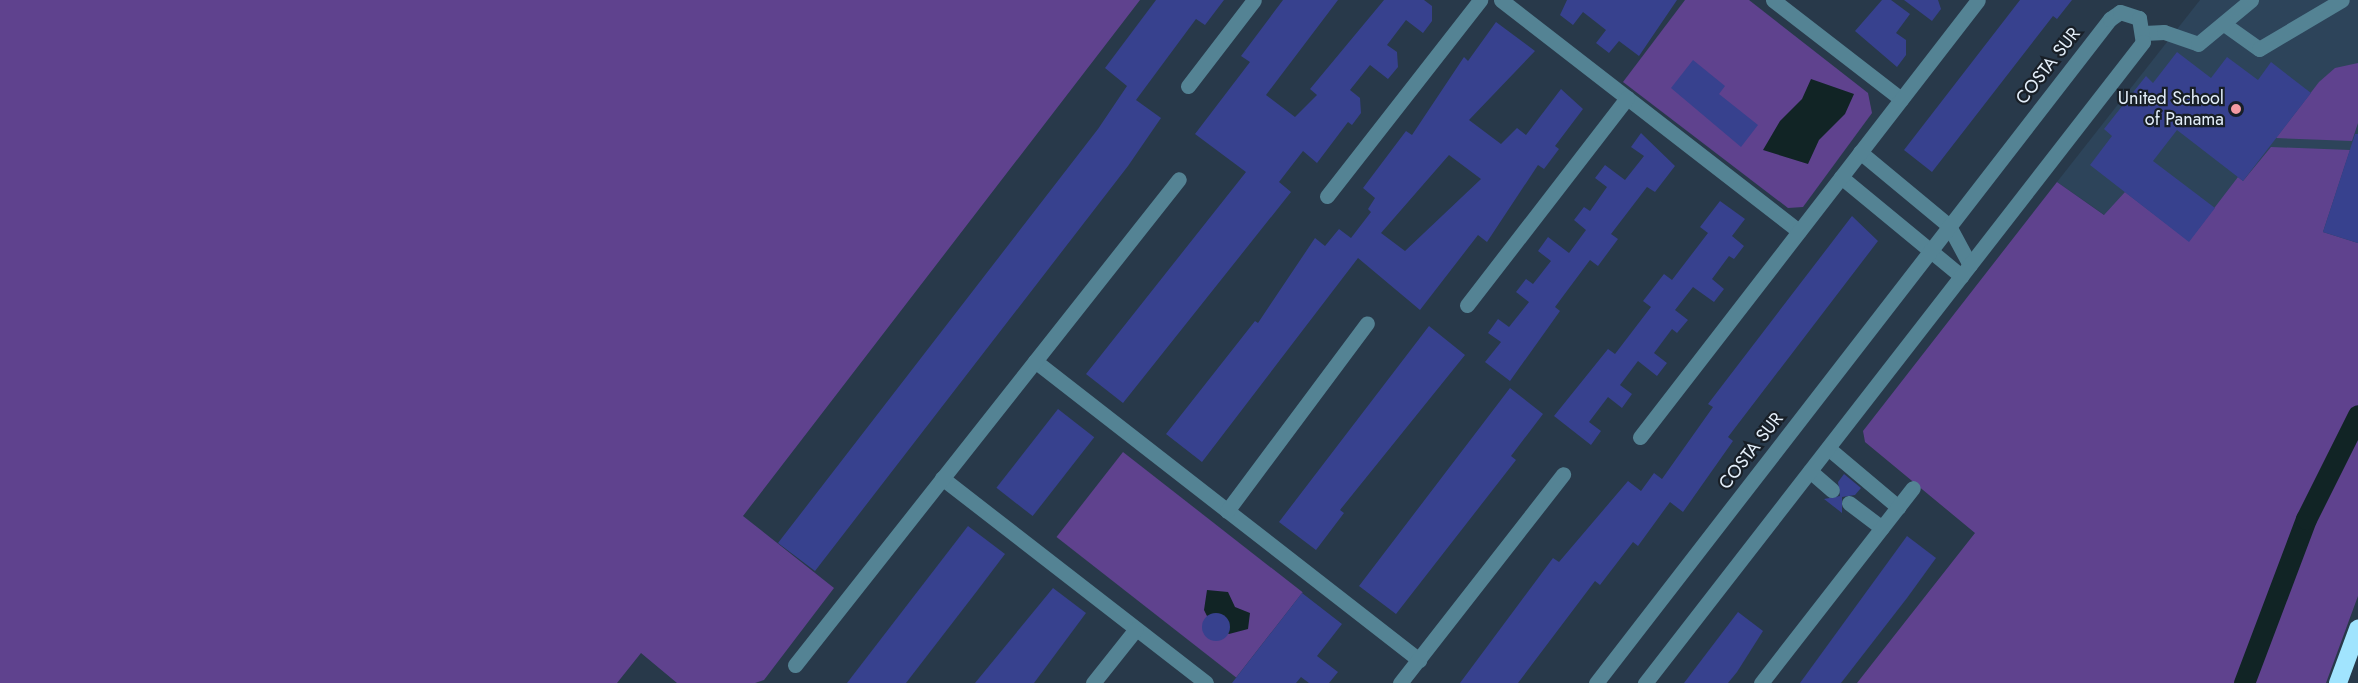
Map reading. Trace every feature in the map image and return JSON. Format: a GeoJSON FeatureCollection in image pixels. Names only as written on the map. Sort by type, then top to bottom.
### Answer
{"type":"FeatureCollection","features":[{"type":"Feature","properties":{"kind":"highway"},"geometry":{"type":"LineString","coordinates":[[2338,683],[2358,629]]}},
{"type":"Feature","properties":{"kind":"street"},"geometry":{"type":"LineString","coordinates":[[1188,86],[1254,0]]}},
{"type":"Feature","properties":{"kind":"street"},"geometry":{"type":"LineString","coordinates":[[1327,196],[1480,0]]}},
{"type":"Feature","properties":{"kind":"street"},"geometry":{"type":"LineString","coordinates":[[1501,0],[1799,231]]}},
{"type":"Feature","properties":{"kind":"street"},"geometry":{"type":"LineString","coordinates":[[1773,0],[1901,99]]}},
{"type":"Feature","properties":{"kind":"street"},"geometry":{"type":"LineString","coordinates":[[1640,437],[1978,0]]}},
{"type":"Feature","properties":{"kind":"street"},"geometry":{"type":"LineString","coordinates":[[1645,683],[2143,42],[2144,33],[2164,32],[2198,44],[2251,0]]}},
{"type":"Feature","properties":{"kind":"street"},"geometry":{"type":"LineString","coordinates":[[2223,24],[2259,48],[2342,0]]}},
{"type":"Feature","properties":{"kind":"street","name":"COSTA SUR"},"geometry":{"type":"LineString","coordinates":[[1596,683],[2110,19],[2129,13],[2139,18],[2144,33]]}},
{"type":"Feature","properties":{"kind":"street"},"geometry":{"type":"LineString","coordinates":[[1467,304],[1627,98]]}},
{"type":"Feature","properties":{"kind":"street"},"geometry":{"type":"LineString","coordinates":[[1860,152],[1949,226],[1966,270]]}},
{"type":"Feature","properties":{"kind":"street"},"geometry":{"type":"LineString","coordinates":[[1841,177],[1931,249],[1966,270]]}},
{"type":"Feature","properties":{"kind":"street"},"geometry":{"type":"LineString","coordinates":[[795,665],[1179,179]]}},
{"type":"Feature","properties":{"kind":"street"},"geometry":{"type":"LineString","coordinates":[[1227,511],[1367,323]]}},
{"type":"Feature","properties":{"kind":"street"},"geometry":{"type":"LineString","coordinates":[[1035,361],[1419,660]]}},
{"type":"Feature","properties":{"kind":"street"},"geometry":{"type":"LineString","coordinates":[[1828,448],[1898,507]]}},
{"type":"Feature","properties":{"kind":"street"},"geometry":{"type":"LineString","coordinates":[[1810,471],[1832,490]]}},
{"type":"Feature","properties":{"kind":"street"},"geometry":{"type":"LineString","coordinates":[[1400,683],[1563,474]]}},
{"type":"Feature","properties":{"kind":"street"},"geometry":{"type":"LineString","coordinates":[[942,478],[1206,683]]}},
{"type":"Feature","properties":{"kind":"street"},"geometry":{"type":"LineString","coordinates":[[1761,683],[1913,488]]}},
{"type":"Feature","properties":{"kind":"street"},"geometry":{"type":"LineString","coordinates":[[1849,503],[1881,528]]}},
{"type":"Feature","properties":{"kind":"street"},"geometry":{"type":"LineString","coordinates":[[1093,683],[1136,628]]}},
{"type":"Feature","properties":{"kind":"shaded area"},"geometry":{"type":"Polygon","coordinates":[[[0,0],[1140,0],[743,516],[834,588],[764,680],[755,683],[677,683],[641,653],[617,683],[0,683],[0,0]]]}},
{"type":"Feature","properties":{"kind":"shaded area"},"geometry":{"type":"Polygon","coordinates":[[[1685,0],[1749,0],[1868,93],[1872,113],[1803,207],[1788,208],[1623,82],[1685,0]]]}},
{"type":"Feature","properties":{"kind":"shaded area","name":"United School of Panama"},"geometry":{"type":"Polygon","coordinates":[[[2200,0],[2358,0],[2358,334],[2211,289],[2057,182],[2200,0]]]}},
{"type":"Feature","properties":{"kind":"shaded area"},"geometry":{"type":"Polygon","coordinates":[[[2358,63],[2358,123],[2352,141],[2276,138],[2319,82],[2335,68],[2358,63]]]}},
{"type":"Feature","properties":{"kind":"shaded area"},"geometry":{"type":"Polygon","coordinates":[[[1811,79],[1854,94],[1845,114],[1819,140],[1808,164],[1763,150],[1780,121],[1802,99],[1811,79]]]}},
{"type":"Feature","properties":{"kind":"shaded area"},"geometry":{"type":"Polygon","coordinates":[[[2271,147],[2350,150],[2323,232],[2358,243],[2358,596],[2326,683],[1857,683],[1975,533],[1865,442],[1863,431],[2057,182],[2104,215],[2125,192],[2189,241],[2238,177],[2243,181],[2271,147]]]}},
{"type":"Feature","properties":{"kind":"shaded area"},"geometry":{"type":"Polygon","coordinates":[[[1123,452],[1303,592],[1236,677],[1057,537],[1123,452]]]}},
{"type":"Feature","properties":{"kind":"shaded area"},"geometry":{"type":"Polygon","coordinates":[[[1207,590],[1228,592],[1235,607],[1250,613],[1248,629],[1229,634],[1210,622],[1204,610],[1207,590]]]}},
{"type":"Feature","properties":{"kind":"building"},"geometry":{"type":"Polygon","coordinates":[[[1156,0],[1224,0],[1205,25],[1196,19],[1136,100],[1161,118],[1128,166],[815,571],[778,543],[1098,129],[1127,86],[1105,68],[1156,0]]]}},
{"type":"Feature","properties":{"kind":"building"},"geometry":{"type":"Polygon","coordinates":[[[1283,0],[1338,0],[1266,95],[1295,117],[1317,95],[1310,89],[1384,0],[1424,0],[1432,6],[1432,21],[1423,33],[1406,20],[1387,45],[1397,52],[1398,67],[1388,79],[1370,65],[1350,90],[1360,98],[1361,113],[1352,125],[1348,122],[1317,163],[1303,151],[1279,182],[1291,192],[1123,403],[1086,374],[1246,172],[1195,134],[1250,62],[1241,56],[1283,0]]]}},
{"type":"Feature","properties":{"kind":"building"},"geometry":{"type":"Polygon","coordinates":[[[1567,0],[1677,0],[1639,56],[1619,41],[1609,53],[1596,43],[1606,30],[1583,12],[1573,25],[1560,15],[1567,0]]]}},
{"type":"Feature","properties":{"kind":"building"},"geometry":{"type":"Polygon","coordinates":[[[1882,0],[1891,0],[1910,14],[1896,33],[1906,40],[1906,55],[1897,67],[1855,31],[1882,0]]]}},
{"type":"Feature","properties":{"kind":"building"},"geometry":{"type":"Polygon","coordinates":[[[1904,0],[1938,0],[1941,9],[1932,21],[1904,0]]]}},
{"type":"Feature","properties":{"kind":"building"},"geometry":{"type":"Polygon","coordinates":[[[2020,0],[2072,0],[2057,19],[2053,16],[1932,172],[1904,150],[2020,0]]]}},
{"type":"Feature","properties":{"kind":"building"},"geometry":{"type":"Polygon","coordinates":[[[1496,22],[1535,51],[1469,120],[1501,144],[1517,128],[1526,135],[1561,89],[1583,109],[1555,146],[1559,149],[1544,169],[1538,165],[1487,242],[1478,235],[1420,310],[1358,258],[1202,462],[1166,434],[1255,321],[1258,323],[1315,238],[1325,246],[1339,229],[1351,238],[1371,212],[1368,209],[1375,198],[1363,188],[1406,131],[1412,135],[1464,57],[1468,61],[1496,22]],[[1449,155],[1381,233],[1405,251],[1481,179],[1449,155]]]}},
{"type":"Feature","properties":{"kind":"building"},"geometry":{"type":"Polygon","coordinates":[[[2177,52],[2211,78],[2227,57],[2258,80],[2271,62],[2311,93],[2243,181],[2177,130],[2153,161],[2215,208],[2189,242],[2090,165],[2112,136],[2104,129],[2146,76],[2153,83],[2177,52]]]}},
{"type":"Feature","properties":{"kind":"building"},"geometry":{"type":"Polygon","coordinates":[[[1693,60],[1725,86],[1719,94],[1758,125],[1741,147],[1671,88],[1693,60]]]}},
{"type":"Feature","properties":{"kind":"building"},"geometry":{"type":"Polygon","coordinates":[[[1641,133],[1675,166],[1655,192],[1647,187],[1611,234],[1618,239],[1598,266],[1590,260],[1555,307],[1560,311],[1510,381],[1485,362],[1501,342],[1488,333],[1498,319],[1509,327],[1529,302],[1516,292],[1526,279],[1533,284],[1551,261],[1538,251],[1548,237],[1569,253],[1586,230],[1574,220],[1584,207],[1590,211],[1607,187],[1595,178],[1605,165],[1625,180],[1644,156],[1631,147],[1641,133]]]}},
{"type":"Feature","properties":{"kind":"building"},"geometry":{"type":"Polygon","coordinates":[[[2355,134],[2358,134],[2358,243],[2323,232],[2355,134]]]}},
{"type":"Feature","properties":{"kind":"building"},"geometry":{"type":"Polygon","coordinates":[[[1720,201],[1745,219],[1732,236],[1744,246],[1734,259],[1729,256],[1712,279],[1724,289],[1714,302],[1693,287],[1675,310],[1688,320],[1677,333],[1672,329],[1654,353],[1667,363],[1657,376],[1638,361],[1620,385],[1632,394],[1622,408],[1608,397],[1589,422],[1601,431],[1591,445],[1554,416],[1608,349],[1615,354],[1651,307],[1643,301],[1664,274],[1672,280],[1708,233],[1700,227],[1720,201]]]}},
{"type":"Feature","properties":{"kind":"building"},"geometry":{"type":"Polygon","coordinates":[[[1852,216],[1878,241],[1728,437],[1733,441],[1683,512],[1670,502],[1638,546],[1633,542],[1600,585],[1595,581],[1518,683],[1460,683],[1553,558],[1559,562],[1628,481],[1641,491],[1654,473],[1662,479],[1713,407],[1708,404],[1852,216]]]}},
{"type":"Feature","properties":{"kind":"building"},"geometry":{"type":"Polygon","coordinates":[[[1429,326],[1465,355],[1340,510],[1344,513],[1316,550],[1279,522],[1429,326]]]}},
{"type":"Feature","properties":{"kind":"building"},"geometry":{"type":"Polygon","coordinates":[[[1510,388],[1543,414],[1511,456],[1516,460],[1396,614],[1359,586],[1510,388]]]}},
{"type":"Feature","properties":{"kind":"building"},"geometry":{"type":"Polygon","coordinates":[[[1058,409],[1094,437],[1033,516],[996,488],[1058,409]]]}},
{"type":"Feature","properties":{"kind":"building"},"geometry":{"type":"Polygon","coordinates":[[[1844,474],[1861,488],[1855,495],[1842,497],[1842,513],[1824,499],[1840,496],[1838,482],[1844,474]]]}},
{"type":"Feature","properties":{"kind":"building"},"geometry":{"type":"Polygon","coordinates":[[[968,526],[1005,554],[977,591],[906,683],[847,683],[968,526]]]}},
{"type":"Feature","properties":{"kind":"building"},"geometry":{"type":"Polygon","coordinates":[[[1907,536],[1936,558],[1907,598],[1841,683],[1800,683],[1907,536]]]}},
{"type":"Feature","properties":{"kind":"building"},"geometry":{"type":"Polygon","coordinates":[[[1053,588],[1086,613],[1034,683],[975,683],[1053,588]]]}},
{"type":"Feature","properties":{"kind":"building"},"geometry":{"type":"Polygon","coordinates":[[[1302,593],[1342,624],[1317,656],[1338,672],[1329,683],[1309,683],[1301,677],[1296,683],[1232,683],[1302,593]]]}},
{"type":"Feature","properties":{"kind":"building"},"geometry":{"type":"Polygon","coordinates":[[[1738,612],[1763,631],[1737,672],[1728,683],[1684,683],[1738,612]]]}},
{"type":"Feature","properties":{"kind":"building"},"geometry":{"type":"Polygon","coordinates":[[[1216,613],[1226,617],[1230,627],[1226,637],[1216,641],[1206,637],[1202,627],[1206,617],[1216,613]]]}},
{"type":"Feature","properties":{"kind":"waterway"},"geometry":{"type":"LineString","coordinates":[[2244,683],[2306,519],[2358,415]]}},
{"type":"Feature","properties":{"kind":"place","name":"United School of Panama"},"geometry":{"type":"Point","coordinates":[2236,109]}}]}
